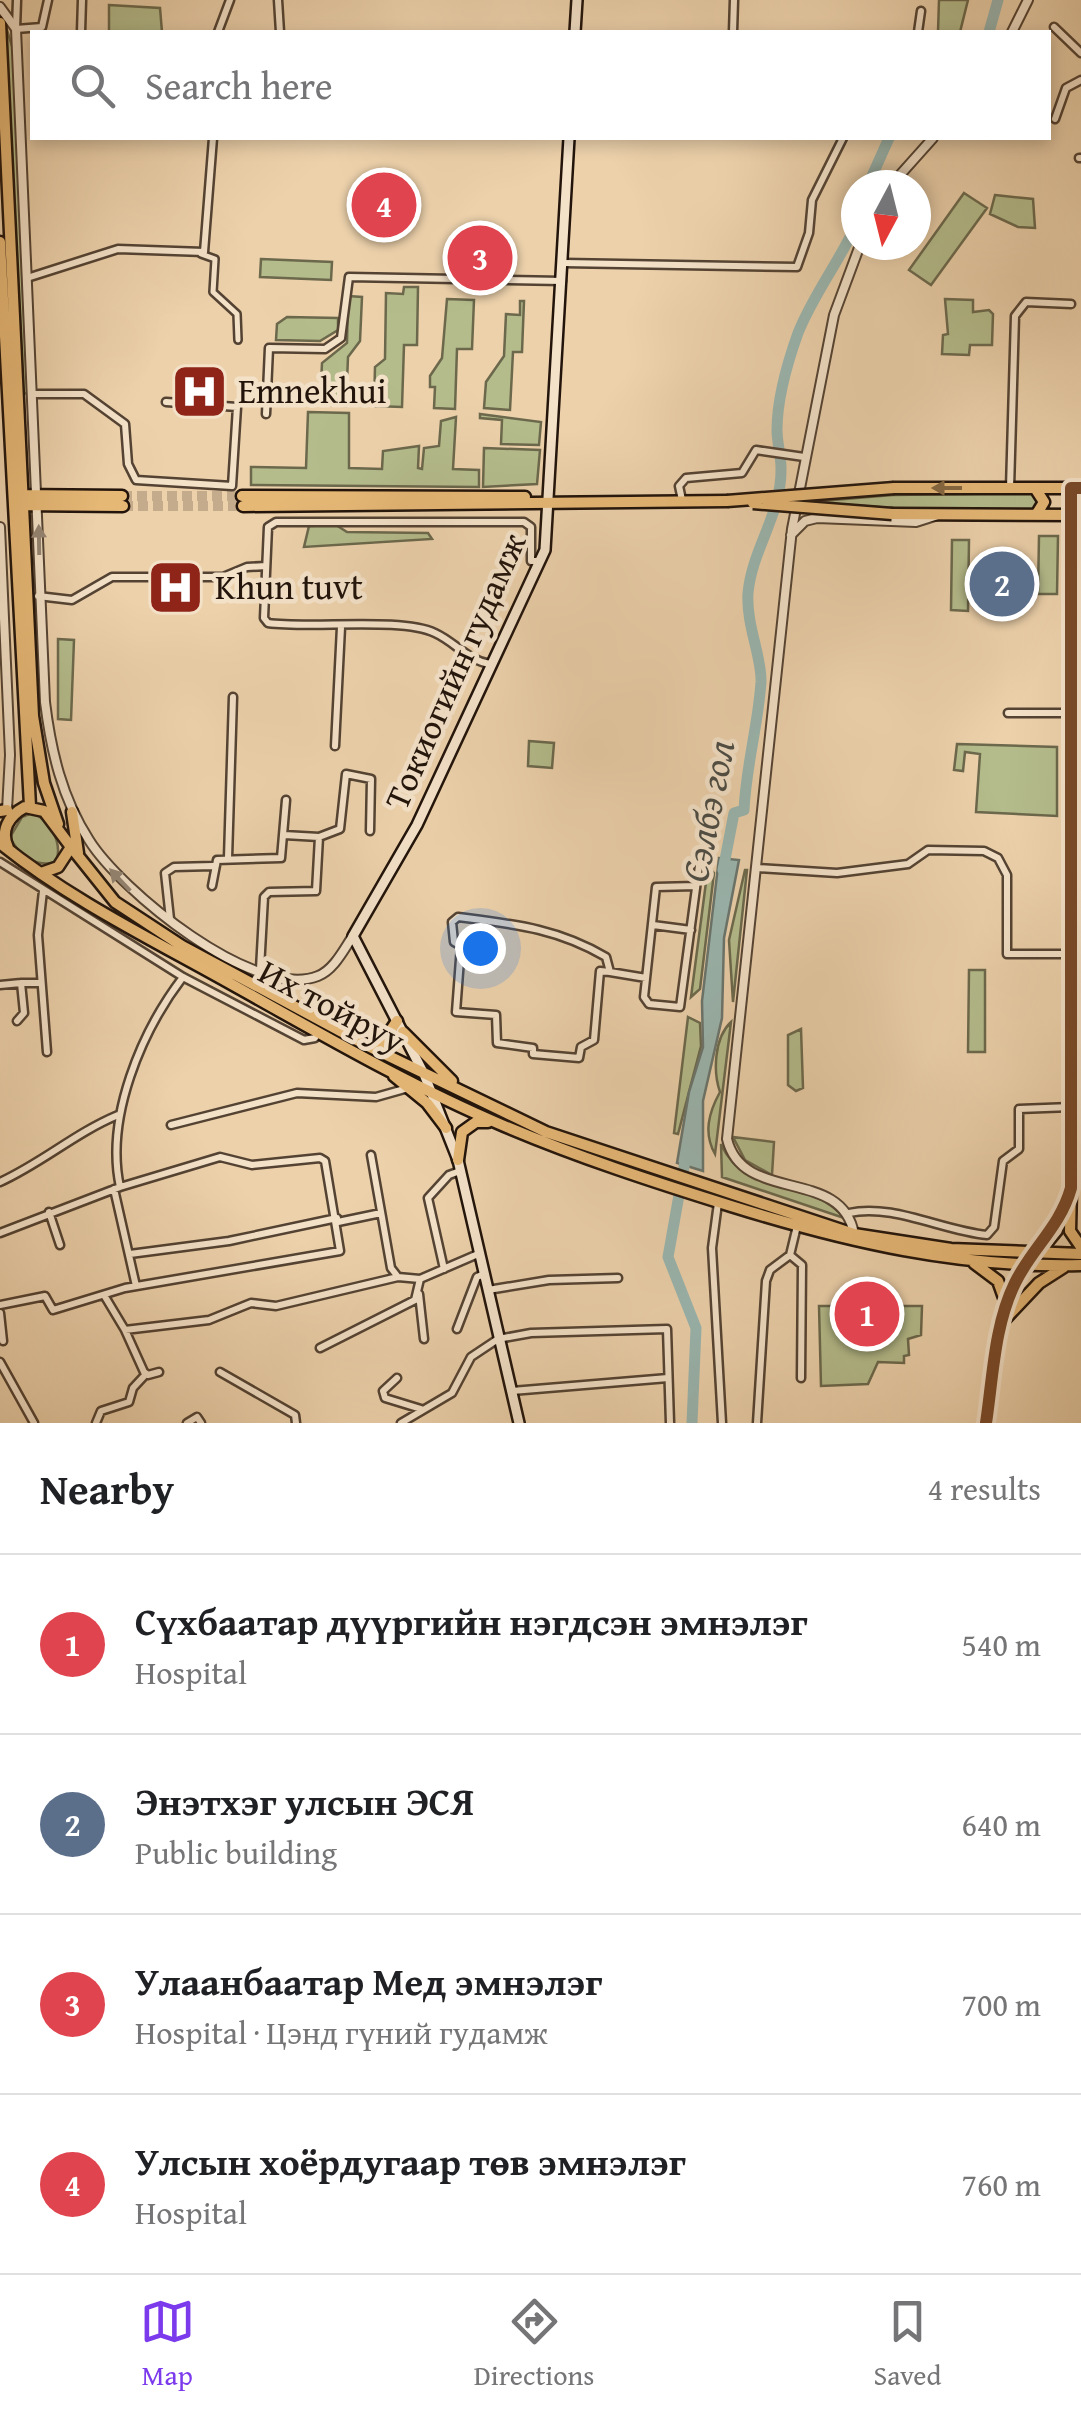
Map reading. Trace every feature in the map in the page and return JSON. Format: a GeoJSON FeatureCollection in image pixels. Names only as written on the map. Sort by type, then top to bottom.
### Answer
{"type":"FeatureCollection","features":[{"type":"Feature","properties":{"kind":"main road"},"geometry":{"type":"LineString","coordinates":[[575,30],[577,0]]}},
{"type":"Feature","properties":{"kind":"main road"},"geometry":{"type":"LineString","coordinates":[[0,24],[18,500],[15,580],[27,807]]}},
{"type":"Feature","properties":{"kind":"main road","name":"Токиогийн гудамж"},"geometry":{"type":"LineString","coordinates":[[353,936],[417,825],[541,560],[550,501],[569,140]]}},
{"type":"Feature","properties":{"kind":"main road"},"geometry":{"type":"LineString","coordinates":[[0,242],[33,716],[44,783],[58,824],[71,847],[58,867],[41,873],[4,847],[5,827],[27,807]]}},
{"type":"Feature","properties":{"kind":"main road"},"geometry":{"type":"LineString","coordinates":[[243,501],[726,501],[894,488],[1076,488],[1071,713],[1076,881],[1072,954],[1076,996],[1070,1231],[1081,1251],[1038,1254],[951,1249],[854,1234],[715,1197]]}},
{"type":"Feature","properties":{"kind":"main road"},"geometry":{"type":"LineString","coordinates":[[1036,488],[1044,502],[1036,515]]}},
{"type":"Feature","properties":{"kind":"main road"},"geometry":{"type":"LineString","coordinates":[[18,500],[122,501]]}},
{"type":"Feature","properties":{"kind":"main road"},"geometry":{"type":"LineString","coordinates":[[726,501],[892,514],[1076,515]]}},
{"type":"Feature","properties":{"kind":"main road"},"geometry":{"type":"LineString","coordinates":[[3,810],[27,807],[44,811],[58,824]]}},
{"type":"Feature","properties":{"kind":"main road"},"geometry":{"type":"LineString","coordinates":[[72,812],[79,859]]}},
{"type":"Feature","properties":{"kind":"main road","name":"Их тойруу"},"geometry":{"type":"LineString","coordinates":[[71,847],[130,914],[370,1048],[611,1162]]}},
{"type":"Feature","properties":{"kind":"main road","name":"Их тойруу"},"geometry":{"type":"LineString","coordinates":[[41,873],[318,1032],[498,1124],[611,1162]]}},
{"type":"Feature","properties":{"kind":"main road"},"geometry":{"type":"LineString","coordinates":[[353,936],[424,1074],[459,1166],[518,1423]]}},
{"type":"Feature","properties":{"kind":"main road"},"geometry":{"type":"LineString","coordinates":[[370,1048],[382,1043],[400,1026]]}},
{"type":"Feature","properties":{"kind":"main road"},"geometry":{"type":"LineString","coordinates":[[400,1026],[468,1095]]}},
{"type":"Feature","properties":{"kind":"main road"},"geometry":{"type":"LineString","coordinates":[[374,1060],[409,1087],[446,1128]]}},
{"type":"Feature","properties":{"kind":"main road"},"geometry":{"type":"LineString","coordinates":[[459,1166],[462,1132],[476,1122],[498,1124]]}},
{"type":"Feature","properties":{"kind":"main road"},"geometry":{"type":"LineString","coordinates":[[611,1162],[797,1226],[906,1254],[972,1262],[1081,1265]]}},
{"type":"Feature","properties":{"kind":"main road"},"geometry":{"type":"LineString","coordinates":[[988,1423],[1006,1313],[1027,1264],[1057,1231],[1071,1188]]}},
{"type":"Feature","properties":{"kind":"main road"},"geometry":{"type":"LineString","coordinates":[[972,1262],[998,1281],[1006,1313]]}},
{"type":"Feature","properties":{"kind":"main road"},"geometry":{"type":"LineString","coordinates":[[1006,1313],[1039,1283],[1067,1266]]}},
{"type":"Feature","properties":{"kind":"street"},"geometry":{"type":"LineString","coordinates":[[18,0],[16,29],[49,734],[72,812],[111,871],[172,925],[260,969],[297,979],[318,976],[330,968],[353,936]]}},
{"type":"Feature","properties":{"kind":"street"},"geometry":{"type":"LineString","coordinates":[[16,29],[42,27],[48,0]]}},
{"type":"Feature","properties":{"kind":"street"},"geometry":{"type":"LineString","coordinates":[[81,30],[82,0]]}},
{"type":"Feature","properties":{"kind":"street"},"geometry":{"type":"LineString","coordinates":[[219,30],[230,0]]}},
{"type":"Feature","properties":{"kind":"street"},"geometry":{"type":"LineString","coordinates":[[278,0],[280,30]]}},
{"type":"Feature","properties":{"kind":"street"},"geometry":{"type":"LineString","coordinates":[[733,30],[734,0]]}},
{"type":"Feature","properties":{"kind":"street"},"geometry":{"type":"LineString","coordinates":[[1013,30],[1026,4],[1036,0]]}},
{"type":"Feature","properties":{"kind":"street"},"geometry":{"type":"LineString","coordinates":[[0,7],[16,29]]}},
{"type":"Feature","properties":{"kind":"street"},"geometry":{"type":"LineString","coordinates":[[918,30],[920,12]]}},
{"type":"Feature","properties":{"kind":"street"},"geometry":{"type":"LineString","coordinates":[[1054,27],[1081,52]]}},
{"type":"Feature","properties":{"kind":"street"},"geometry":{"type":"LineString","coordinates":[[1054,119],[1066,88],[1081,80]]}},
{"type":"Feature","properties":{"kind":"street"},"geometry":{"type":"LineString","coordinates":[[198,253],[206,247],[213,140]]}},
{"type":"Feature","properties":{"kind":"street"},"geometry":{"type":"LineString","coordinates":[[564,262],[798,267],[810,233],[812,200],[842,140]]}},
{"type":"Feature","properties":{"kind":"street"},"geometry":{"type":"LineString","coordinates":[[904,170],[931,140]]}},
{"type":"Feature","properties":{"kind":"street"},"geometry":{"type":"LineString","coordinates":[[28,278],[118,249],[198,253],[215,259],[213,292],[237,314],[238,340]]}},
{"type":"Feature","properties":{"kind":"street"},"geometry":{"type":"LineString","coordinates":[[854,260],[837,301],[801,457],[728,1144],[742,1164],[758,1176],[825,1194],[849,1214],[854,1234]]}},
{"type":"Feature","properties":{"kind":"street"},"geometry":{"type":"LineString","coordinates":[[266,414],[269,348],[325,348],[341,338],[346,282],[356,274],[563,281]]}},
{"type":"Feature","properties":{"kind":"street"},"geometry":{"type":"LineString","coordinates":[[1010,488],[1014,316],[1026,302],[1070,304]]}},
{"type":"Feature","properties":{"kind":"street"},"geometry":{"type":"LineString","coordinates":[[33,394],[84,394],[125,424],[128,464],[136,480],[232,486],[237,406],[166,402]]}},
{"type":"Feature","properties":{"kind":"street"},"geometry":{"type":"LineString","coordinates":[[682,500],[679,486],[686,478],[742,473],[756,450],[801,457]]}},
{"type":"Feature","properties":{"kind":"street"},"geometry":{"type":"LineString","coordinates":[[792,535],[805,521],[817,518],[916,522],[938,515]]}},
{"type":"Feature","properties":{"kind":"street"},"geometry":{"type":"LineString","coordinates":[[490,664],[463,654],[436,633],[266,622],[268,527],[276,522],[524,522],[532,527],[531,561],[541,560]]}},
{"type":"Feature","properties":{"kind":"street"},"geometry":{"type":"LineString","coordinates":[[0,527],[11,792],[3,810]]}},
{"type":"Feature","properties":{"kind":"street"},"geometry":{"type":"LineString","coordinates":[[27,594],[72,600],[112,577],[223,577],[247,567],[266,566]]}},
{"type":"Feature","properties":{"kind":"street"},"geometry":{"type":"LineString","coordinates":[[1,581],[15,580]]}},
{"type":"Feature","properties":{"kind":"street"},"geometry":{"type":"LineString","coordinates":[[335,746],[341,627]]}},
{"type":"Feature","properties":{"kind":"street"},"geometry":{"type":"LineString","coordinates":[[2,638],[18,637]]}},
{"type":"Feature","properties":{"kind":"street"},"geometry":{"type":"LineString","coordinates":[[228,858],[234,697]]}},
{"type":"Feature","properties":{"kind":"street"},"geometry":{"type":"LineString","coordinates":[[1008,713],[1071,713]]}},
{"type":"Feature","properties":{"kind":"street"},"geometry":{"type":"LineString","coordinates":[[284,835],[319,837],[340,829],[346,774],[370,779],[370,831]]}},
{"type":"Feature","properties":{"kind":"street"},"geometry":{"type":"LineString","coordinates":[[212,886],[217,860],[276,860],[282,855],[286,800]]}},
{"type":"Feature","properties":{"kind":"street"},"geometry":{"type":"LineString","coordinates":[[260,969],[264,896],[268,892],[316,891],[319,837]]}},
{"type":"Feature","properties":{"kind":"street"},"geometry":{"type":"LineString","coordinates":[[757,868],[837,873],[908,864],[928,850],[984,851],[998,858],[1007,875],[1008,954],[1072,954]]}},
{"type":"Feature","properties":{"kind":"street"},"geometry":{"type":"LineString","coordinates":[[696,886],[656,886],[644,997],[649,1004],[680,1007],[701,852]]}},
{"type":"Feature","properties":{"kind":"street"},"geometry":{"type":"LineString","coordinates":[[0,862],[183,977],[304,1040],[314,1038],[318,1032]]}},
{"type":"Feature","properties":{"kind":"street"},"geometry":{"type":"LineString","coordinates":[[172,925],[164,872],[174,867],[213,866]]}},
{"type":"Feature","properties":{"kind":"street"},"geometry":{"type":"LineString","coordinates":[[44,891],[38,935],[46,1052]]}},
{"type":"Feature","properties":{"kind":"street"},"geometry":{"type":"LineString","coordinates":[[99,925],[105,912]]}},
{"type":"Feature","properties":{"kind":"street"},"geometry":{"type":"LineString","coordinates":[[610,972],[606,957],[575,938],[538,932],[526,923],[458,917],[452,922],[454,942],[460,946],[456,1012],[496,1016],[497,1043],[533,1048],[533,1054],[580,1058],[579,1050],[594,1040],[600,971],[646,978]]}},
{"type":"Feature","properties":{"kind":"street"},"geometry":{"type":"LineString","coordinates":[[652,926],[691,930]]}},
{"type":"Feature","properties":{"kind":"street"},"geometry":{"type":"LineString","coordinates":[[136,1286],[114,1161],[119,1114],[140,1055],[183,977]]}},
{"type":"Feature","properties":{"kind":"street"},"geometry":{"type":"LineString","coordinates":[[17,1020],[24,1013],[21,983]]}},
{"type":"Feature","properties":{"kind":"street"},"geometry":{"type":"LineString","coordinates":[[0,984],[40,983]]}},
{"type":"Feature","properties":{"kind":"street"},"geometry":{"type":"LineString","coordinates":[[170,1126],[298,1094],[376,1097],[409,1087]]}},
{"type":"Feature","properties":{"kind":"street"},"geometry":{"type":"LineString","coordinates":[[849,1214],[861,1210],[955,1233],[987,1235],[994,1228],[1004,1162],[1019,1149],[1018,1109],[1072,1107]]}},
{"type":"Feature","properties":{"kind":"street"},"geometry":{"type":"LineString","coordinates":[[0,1182],[47,1160],[63,1144],[119,1114]]}},
{"type":"Feature","properties":{"kind":"street"},"geometry":{"type":"LineString","coordinates":[[371,1156],[391,1268],[398,1278]]}},
{"type":"Feature","properties":{"kind":"street"},"geometry":{"type":"LineString","coordinates":[[0,1233],[117,1188],[220,1157],[252,1165],[320,1158],[324,1160],[337,1220],[340,1251],[136,1286],[53,1310],[45,1296],[0,1305]]}},
{"type":"Feature","properties":{"kind":"street"},"geometry":{"type":"LineString","coordinates":[[444,1269],[428,1198],[459,1166]]}},
{"type":"Feature","properties":{"kind":"street"},"geometry":{"type":"LineString","coordinates":[[715,1197],[712,1248],[722,1423]]}},
{"type":"Feature","properties":{"kind":"street"},"geometry":{"type":"LineString","coordinates":[[49,1212],[60,1244]]}},
{"type":"Feature","properties":{"kind":"street"},"geometry":{"type":"LineString","coordinates":[[130,1254],[230,1241],[382,1213]]}},
{"type":"Feature","properties":{"kind":"street"},"geometry":{"type":"LineString","coordinates":[[757,1423],[766,1281],[770,1270],[790,1255],[797,1226]]}},
{"type":"Feature","properties":{"kind":"street"},"geometry":{"type":"LineString","coordinates":[[125,1330],[208,1320],[251,1304],[276,1306],[398,1278],[420,1280],[478,1254]]}},
{"type":"Feature","properties":{"kind":"street"},"geometry":{"type":"LineString","coordinates":[[790,1255],[802,1266],[801,1378]]}},
{"type":"Feature","properties":{"kind":"street"},"geometry":{"type":"LineString","coordinates":[[457,1330],[477,1277],[484,1274]]}},
{"type":"Feature","properties":{"kind":"street"},"geometry":{"type":"LineString","coordinates":[[488,1290],[550,1280],[618,1278]]}},
{"type":"Feature","properties":{"kind":"street"},"geometry":{"type":"LineString","coordinates":[[320,1348],[415,1300],[420,1280]]}},
{"type":"Feature","properties":{"kind":"street"},"geometry":{"type":"LineString","coordinates":[[418,1293],[424,1338]]}},
{"type":"Feature","properties":{"kind":"street"},"geometry":{"type":"LineString","coordinates":[[104,1295],[146,1374]]}},
{"type":"Feature","properties":{"kind":"street"},"geometry":{"type":"LineString","coordinates":[[0,1313],[2,1341]]}},
{"type":"Feature","properties":{"kind":"street"},"geometry":{"type":"LineString","coordinates":[[401,1423],[452,1393],[471,1357],[498,1338],[531,1333],[667,1328],[670,1423]]}},
{"type":"Feature","properties":{"kind":"street"},"geometry":{"type":"LineString","coordinates":[[0,1362],[34,1423]]}},
{"type":"Feature","properties":{"kind":"street"},"geometry":{"type":"LineString","coordinates":[[96,1423],[101,1411],[129,1402],[133,1388],[146,1374],[159,1372]]}},
{"type":"Feature","properties":{"kind":"street"},"geometry":{"type":"LineString","coordinates":[[220,1372],[299,1422]]}},
{"type":"Feature","properties":{"kind":"street"},"geometry":{"type":"LineString","coordinates":[[396,1378],[383,1390],[385,1398],[422,1409]]}},
{"type":"Feature","properties":{"kind":"street"},"geometry":{"type":"LineString","coordinates":[[512,1391],[668,1378]]}},
{"type":"Feature","properties":{"kind":"street"},"geometry":{"type":"LineString","coordinates":[[188,1423],[197,1417],[201,1423]]}},
{"type":"Feature","properties":{"kind":"green space"},"geometry":{"type":"Polygon","coordinates":[[[939,0],[968,0],[960,30],[938,30],[939,0]]]}},
{"type":"Feature","properties":{"kind":"green space"},"geometry":{"type":"Polygon","coordinates":[[[109,5],[160,8],[162,30],[109,30],[109,5]]]}},
{"type":"Feature","properties":{"kind":"green space"},"geometry":{"type":"Polygon","coordinates":[[[4,21],[13,49],[28,393],[22,394],[4,21]]]}},
{"type":"Feature","properties":{"kind":"green space"},"geometry":{"type":"Polygon","coordinates":[[[964,193],[987,208],[931,285],[909,270],[916,260],[931,260],[931,239],[964,193]]]}},
{"type":"Feature","properties":{"kind":"green space"},"geometry":{"type":"Polygon","coordinates":[[[995,195],[1033,199],[1035,228],[1018,227],[990,214],[995,195]]]}},
{"type":"Feature","properties":{"kind":"green space"},"geometry":{"type":"Polygon","coordinates":[[[261,259],[332,262],[331,280],[260,277],[261,259]]]}},
{"type":"Feature","properties":{"kind":"green space"},"geometry":{"type":"Polygon","coordinates":[[[404,287],[418,287],[417,345],[404,345],[402,407],[374,406],[375,367],[385,359],[386,293],[403,294],[404,287]]]}},
{"type":"Feature","properties":{"kind":"green space"},"geometry":{"type":"Polygon","coordinates":[[[348,296],[362,297],[360,341],[348,357],[346,406],[320,405],[322,363],[347,343],[348,296]]]}},
{"type":"Feature","properties":{"kind":"green space"},"geometry":{"type":"Polygon","coordinates":[[[447,299],[474,300],[472,349],[457,349],[455,409],[434,408],[435,387],[430,387],[430,376],[442,358],[447,299]]]}},
{"type":"Feature","properties":{"kind":"green space"},"geometry":{"type":"Polygon","coordinates":[[[945,299],[973,300],[973,312],[989,310],[993,314],[992,345],[970,345],[969,355],[942,354],[943,335],[948,334],[945,299]]]}},
{"type":"Feature","properties":{"kind":"green space"},"geometry":{"type":"Polygon","coordinates":[[[520,301],[524,301],[522,352],[513,352],[510,410],[484,408],[486,382],[504,356],[506,314],[520,315],[520,301]]]}},
{"type":"Feature","properties":{"kind":"green space"},"geometry":{"type":"Polygon","coordinates":[[[287,317],[338,318],[338,330],[320,341],[276,340],[277,324],[287,317]]]}},
{"type":"Feature","properties":{"kind":"green space"},"geometry":{"type":"Polygon","coordinates":[[[308,412],[349,413],[349,468],[382,469],[383,451],[419,446],[418,468],[422,469],[424,448],[439,446],[441,421],[456,417],[453,469],[479,470],[479,487],[251,485],[251,467],[306,468],[308,412]]]}},
{"type":"Feature","properties":{"kind":"green space"},"geometry":{"type":"Polygon","coordinates":[[[480,414],[541,422],[539,445],[501,444],[502,420],[480,418],[480,414]]]}},
{"type":"Feature","properties":{"kind":"green space"},"geometry":{"type":"Polygon","coordinates":[[[484,448],[540,450],[537,484],[483,487],[484,448]]]}},
{"type":"Feature","properties":{"kind":"green space"},"geometry":{"type":"Polygon","coordinates":[[[1033,493],[1041,498],[1033,510],[920,510],[809,502],[893,495],[1033,493]]]}},
{"type":"Feature","properties":{"kind":"green space"},"geometry":{"type":"Polygon","coordinates":[[[336,525],[347,532],[428,533],[432,539],[304,547],[309,526],[336,525]]]}},
{"type":"Feature","properties":{"kind":"green space"},"geometry":{"type":"Polygon","coordinates":[[[1039,536],[1058,536],[1057,594],[1038,594],[1039,536]]]}},
{"type":"Feature","properties":{"kind":"green space"},"geometry":{"type":"Polygon","coordinates":[[[952,540],[969,540],[968,611],[951,610],[952,540]]]}},
{"type":"Feature","properties":{"kind":"green space"},"geometry":{"type":"Polygon","coordinates":[[[58,639],[74,640],[71,720],[58,719],[58,639]]]}},
{"type":"Feature","properties":{"kind":"green space"},"geometry":{"type":"Polygon","coordinates":[[[529,741],[554,743],[552,768],[528,766],[529,741]]]}},
{"type":"Feature","properties":{"kind":"green space"},"geometry":{"type":"Polygon","coordinates":[[[957,744],[1057,747],[1057,816],[976,812],[980,754],[965,752],[963,771],[954,770],[957,744]]]}},
{"type":"Feature","properties":{"kind":"green space"},"geometry":{"type":"Polygon","coordinates":[[[32,813],[53,833],[58,847],[56,862],[42,863],[29,858],[10,837],[22,817],[32,813]]]}},
{"type":"Feature","properties":{"kind":"green space"},"geometry":{"type":"Polygon","coordinates":[[[708,867],[714,873],[700,989],[691,997],[708,867]]]}},
{"type":"Feature","properties":{"kind":"green space"},"geometry":{"type":"Polygon","coordinates":[[[747,870],[733,1002],[729,940],[747,870]]]}},
{"type":"Feature","properties":{"kind":"green space"},"geometry":{"type":"Polygon","coordinates":[[[969,970],[985,970],[985,1052],[968,1052],[969,970]]]}},
{"type":"Feature","properties":{"kind":"green space"},"geometry":{"type":"Polygon","coordinates":[[[688,1017],[700,1023],[701,1046],[678,1134],[674,1133],[688,1017]]]}},
{"type":"Feature","properties":{"kind":"green space"},"geometry":{"type":"Polygon","coordinates":[[[731,1022],[715,1154],[708,1130],[720,1092],[716,1056],[721,1037],[731,1022]]]}},
{"type":"Feature","properties":{"kind":"green space"},"geometry":{"type":"Polygon","coordinates":[[[801,1029],[803,1088],[796,1091],[788,1085],[788,1035],[801,1029]]]}},
{"type":"Feature","properties":{"kind":"green space"},"geometry":{"type":"Polygon","coordinates":[[[733,1137],[774,1142],[772,1175],[745,1160],[733,1137]]]}},
{"type":"Feature","properties":{"kind":"green space"},"geometry":{"type":"Polygon","coordinates":[[[721,1144],[746,1173],[815,1197],[844,1218],[722,1177],[721,1144]]]}},
{"type":"Feature","properties":{"kind":"green space"},"geometry":{"type":"Polygon","coordinates":[[[819,1306],[922,1306],[921,1335],[908,1339],[909,1355],[904,1356],[904,1363],[878,1362],[868,1384],[821,1386],[819,1306]]]}},
{"type":"Feature","properties":{"kind":"water"},"geometry":{"type":"Polygon","coordinates":[[[719,858],[739,860],[724,938],[722,1018],[703,1101],[703,1171],[677,1163],[689,1092],[703,1047],[702,1001],[719,858]]]}},
{"type":"Feature","properties":{"kind":"waterway","name":"Сэлбэ гол"},"geometry":{"type":"LineString","coordinates":[[990,30],[998,0]]}},
{"type":"Feature","properties":{"kind":"waterway","name":"Сэлбэ гол"},"geometry":{"type":"LineString","coordinates":[[875,170],[888,140]]}},
{"type":"Feature","properties":{"kind":"waterway","name":"Сэлбэ гол"},"geometry":{"type":"LineString","coordinates":[[723,870],[734,813],[744,810],[761,682],[748,593],[780,485],[777,418],[781,394],[798,333],[841,254]]}},
{"type":"Feature","properties":{"kind":"waterway","name":"Сэлбэ гол"},"geometry":{"type":"LineString","coordinates":[[687,1150],[668,1257],[696,1328],[692,1423]]}},
{"type":"Feature","properties":{"kind":"tunnel"},"geometry":{"type":"LineString","coordinates":[[122,496],[242,496]]}},
{"type":"Feature","properties":{"kind":"tunnel"},"geometry":{"type":"LineString","coordinates":[[123,506],[243,506]]}},
{"type":"Feature","properties":{"kind":"transit line"},"geometry":{"type":"LineString","coordinates":[[986,1423],[995,1352],[1008,1299],[1022,1270],[1060,1214],[1071,1188],[1071,488],[1081,488]]}},
{"type":"Feature","properties":{"kind":"place","name":"Улсын хоёрдугаар төв эмнэлэг"},"geometry":{"type":"Point","coordinates":[384,205]}},
{"type":"Feature","properties":{"kind":"place","name":"Улаанбаатар Мед эмнэлэг"},"geometry":{"type":"Point","coordinates":[480,258]}},
{"type":"Feature","properties":{"kind":"place","name":"Emnekhui"},"geometry":{"type":"Point","coordinates":[199,391]}},
{"type":"Feature","properties":{"kind":"place","name":"Энэтхэг улсын ЭСЯ"},"geometry":{"type":"Point","coordinates":[1002,584]}},
{"type":"Feature","properties":{"kind":"place","name":"Khun tuvt"},"geometry":{"type":"Point","coordinates":[176,587]}},
{"type":"Feature","properties":{"kind":"place","name":"Сүхбаатар дүүргийн нэгдсэн эмнэлэг"},"geometry":{"type":"Point","coordinates":[867,1314]}}]}
